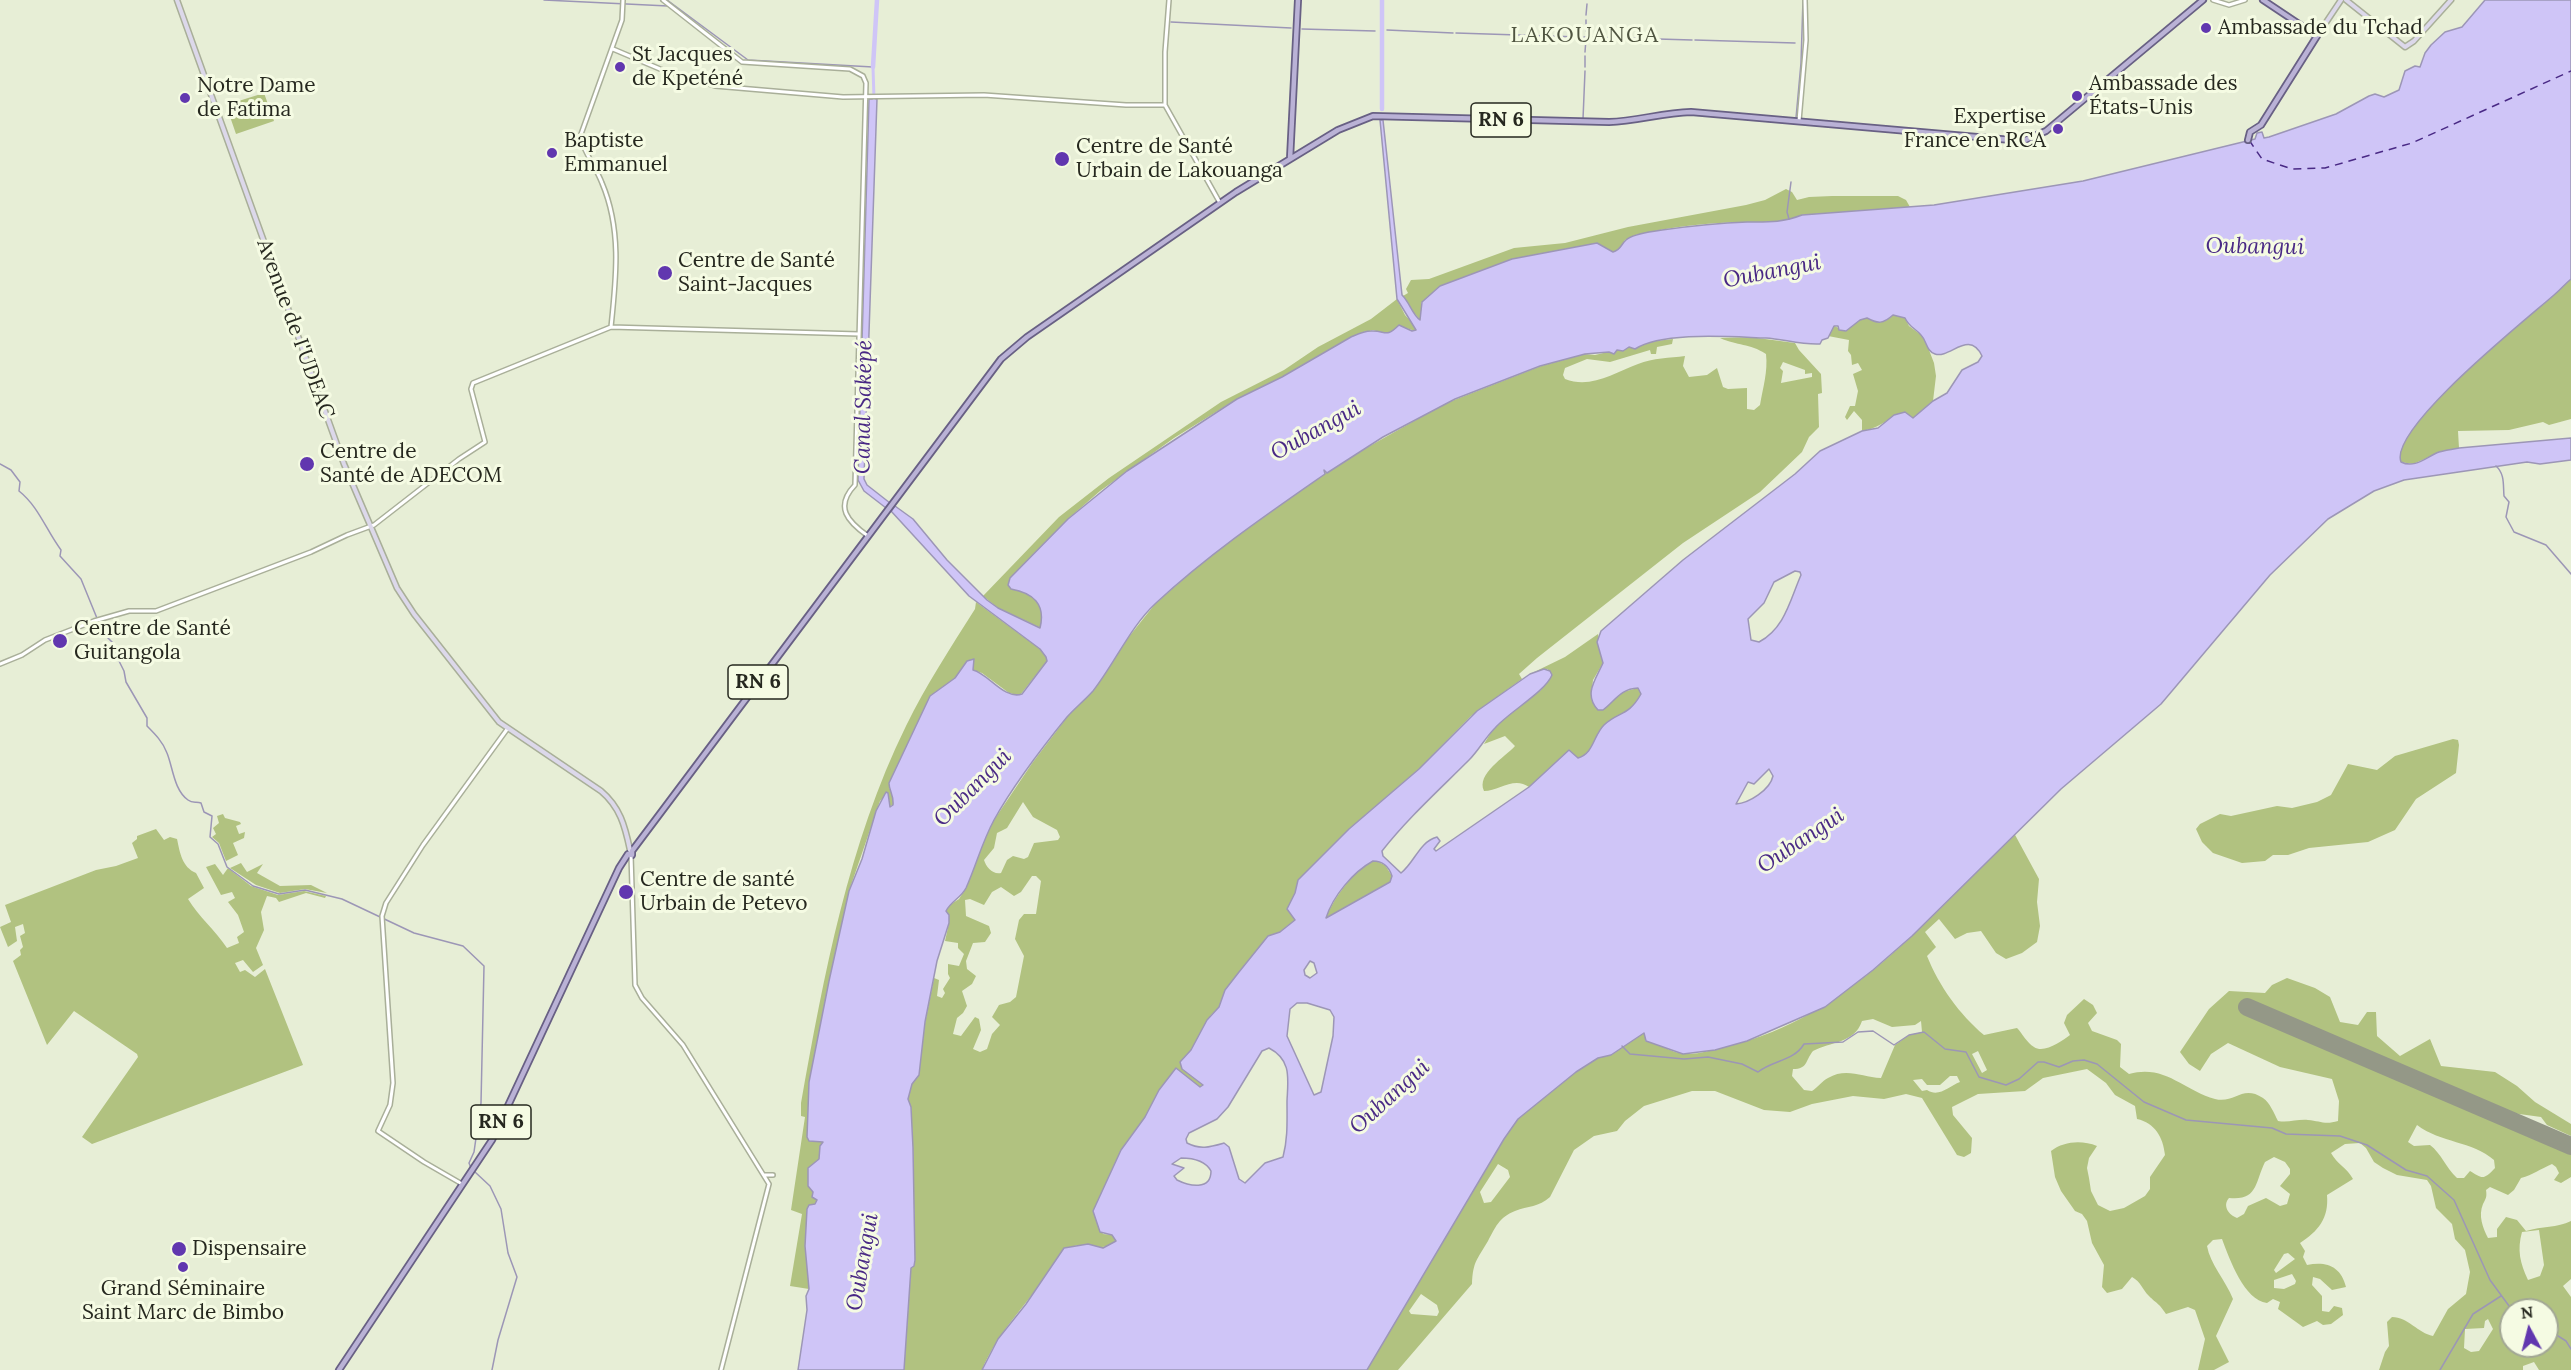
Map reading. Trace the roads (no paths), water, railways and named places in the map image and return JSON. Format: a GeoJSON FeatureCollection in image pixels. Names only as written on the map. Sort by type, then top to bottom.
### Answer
{"type":"FeatureCollection","features":[{"type":"Feature","properties":{"kind":"main road","name":"Avenue de I'UDEAC"},"geometry":{"type":"LineString","coordinates":[[177,0],[316,387],[390,576],[414,614],[482,703],[508,728],[609,798],[618,808],[630,853]]}},
{"type":"Feature","properties":{"kind":"main road"},"geometry":{"type":"LineString","coordinates":[[1290,160],[1298,0]]}},
{"type":"Feature","properties":{"kind":"main road","name":"RN 6"},"geometry":{"type":"LineString","coordinates":[[339,1370],[464,1185],[503,1119],[619,868],[1009,351],[1220,203],[1338,130],[1373,116],[1608,122],[1661,113],[1691,112],[2004,141],[2028,140],[2046,131],[2203,0]]}},
{"type":"Feature","properties":{"kind":"main road"},"geometry":{"type":"LineString","coordinates":[[2264,0],[2317,36]]}},
{"type":"Feature","properties":{"kind":"main road"},"geometry":{"type":"LineString","coordinates":[[2248,140],[2250,132],[2261,125],[2317,36],[2344,0],[2405,47],[2414,41],[2451,0]]}},
{"type":"Feature","properties":{"kind":"main road"},"geometry":{"type":"LineString","coordinates":[[1292,141],[1296,148],[1304,151]]}},
{"type":"Feature","properties":{"kind":"street"},"geometry":{"type":"LineString","coordinates":[[663,0],[742,62],[856,71],[866,83],[855,485],[848,495],[844,508],[849,520],[868,537]]}},
{"type":"Feature","properties":{"kind":"street"},"geometry":{"type":"LineString","coordinates":[[1169,0],[1165,52],[1165,105],[1220,203]]}},
{"type":"Feature","properties":{"kind":"street"},"geometry":{"type":"LineString","coordinates":[[1798,123],[1806,40],[1805,0]]}},
{"type":"Feature","properties":{"kind":"street"},"geometry":{"type":"LineString","coordinates":[[2213,0],[2229,5],[2245,0]]}},
{"type":"Feature","properties":{"kind":"street"},"geometry":{"type":"LineString","coordinates":[[611,327],[617,266],[614,227],[602,183],[580,137],[584,120],[613,49],[622,20],[623,3]]}},
{"type":"Feature","properties":{"kind":"street"},"geometry":{"type":"LineString","coordinates":[[613,49],[703,84],[815,96],[879,98],[984,95],[1126,105],[1165,105]]}},
{"type":"Feature","properties":{"kind":"street"},"geometry":{"type":"LineString","coordinates":[[0,664],[22,655],[45,640],[94,621],[129,611],[156,611],[311,552],[380,522],[459,459],[485,442],[471,389],[473,383],[611,327],[859,334]]}},
{"type":"Feature","properties":{"kind":"street"},"geometry":{"type":"LineString","coordinates":[[464,1185],[378,1131],[390,1105],[393,1083],[382,918],[386,903],[423,845],[508,728]]}},
{"type":"Feature","properties":{"kind":"street"},"geometry":{"type":"LineString","coordinates":[[630,853],[634,985],[642,998],[683,1046],[769,1185],[722,1370]]}},
{"type":"Feature","properties":{"kind":"street"},"geometry":{"type":"LineString","coordinates":[[764,1175],[773,1175]]}},
{"type":"Feature","properties":{"kind":"water","name":"Oubangui"},"geometry":{"type":"Polygon","coordinates":[[[2485,0],[2571,0],[2571,279],[2491,349],[2437,401],[2416,425],[2403,446],[2401,462],[2416,463],[2439,452],[2459,448],[2571,438],[2571,460],[2540,464],[2527,462],[2404,480],[2374,491],[2328,519],[2270,575],[2161,704],[2061,789],[1912,936],[1825,1007],[1747,1041],[1715,1050],[1683,1054],[1646,1041],[1644,1033],[1611,1055],[1598,1058],[1576,1072],[1518,1119],[1367,1370],[982,1370],[998,1339],[1026,1304],[1064,1248],[1088,1244],[1103,1248],[1116,1241],[1112,1235],[1100,1232],[1093,1211],[1121,1150],[1145,1117],[1159,1090],[1176,1068],[1200,1087],[1203,1085],[1182,1069],[1180,1062],[1191,1050],[1207,1020],[1219,1007],[1225,990],[1268,936],[1280,932],[1295,920],[1287,909],[1295,893],[1298,880],[1349,829],[1419,769],[1477,711],[1530,674],[1544,669],[1550,671],[1552,675],[1535,695],[1495,728],[1469,760],[1392,839],[1382,851],[1383,856],[1401,873],[1426,843],[1437,837],[1440,841],[1434,849],[1436,851],[1529,787],[1569,750],[1578,758],[1583,756],[1604,725],[1632,707],[1641,694],[1638,688],[1627,690],[1603,710],[1598,710],[1594,704],[1591,698],[1592,686],[1603,663],[1597,642],[1601,631],[1683,560],[1795,474],[1820,451],[1862,431],[1878,428],[1894,415],[1905,412],[1913,418],[1933,401],[1947,393],[1962,370],[1978,362],[1982,356],[1977,348],[1971,345],[1959,347],[1947,353],[1935,354],[1930,351],[1923,337],[1905,318],[1893,315],[1880,322],[1867,318],[1860,320],[1846,331],[1834,326],[1828,338],[1822,340],[1820,344],[1766,338],[1699,336],[1647,343],[1635,349],[1629,347],[1623,351],[1617,350],[1614,354],[1609,352],[1585,354],[1540,366],[1455,399],[1383,437],[1327,473],[1324,470],[1325,474],[1238,536],[1176,585],[1138,623],[1093,691],[1067,717],[1019,780],[990,828],[966,888],[946,911],[949,915],[949,923],[937,961],[925,1022],[919,1075],[912,1084],[908,1099],[911,1107],[913,1148],[915,1260],[911,1268],[904,1370],[798,1370],[807,1310],[806,1296],[809,1289],[805,1246],[807,1209],[817,1200],[812,1197],[813,1192],[808,1186],[808,1168],[819,1159],[820,1146],[823,1142],[809,1141],[807,1137],[809,1082],[849,891],[862,859],[876,811],[886,792],[890,807],[893,805],[889,783],[930,696],[955,678],[967,661],[974,659],[973,670],[1003,690],[1015,695],[1022,694],[1047,661],[1040,649],[969,596],[891,511],[895,506],[913,519],[947,560],[987,600],[998,608],[1040,628],[1041,612],[1036,601],[1026,593],[1011,589],[1008,585],[1010,578],[1068,519],[1127,471],[1237,399],[1282,377],[1351,337],[1368,331],[1388,333],[1399,325],[1412,331],[1416,330],[1397,299],[1380,120],[1383,120],[1402,295],[1420,320],[1422,302],[1440,286],[1512,259],[1597,243],[1613,252],[1626,240],[1643,233],[1726,223],[1775,222],[1802,215],[1934,205],[2083,181],[2255,139],[2257,133],[2262,132],[2264,138],[2269,137],[2336,114],[2369,96],[2375,94],[2384,97],[2399,90],[2405,71],[2415,66],[2420,67],[2431,45],[2445,32],[2462,27],[2485,0]],[[1795,571],[1774,582],[1764,603],[1748,619],[1751,640],[1759,642],[1775,629],[1786,613],[1801,575],[1800,572],[1795,571]],[[1769,769],[1754,784],[1748,782],[1736,804],[1758,795],[1768,786],[1773,776],[1769,769]],[[1373,861],[1351,878],[1339,893],[1326,918],[1390,882],[1392,876],[1385,865],[1373,861]],[[1310,961],[1304,970],[1305,975],[1310,978],[1317,973],[1314,963],[1310,961]],[[1297,1003],[1290,1009],[1287,1036],[1314,1095],[1321,1092],[1333,1036],[1334,1017],[1330,1010],[1307,1003],[1297,1003]],[[1269,1048],[1262,1051],[1228,1107],[1217,1119],[1189,1133],[1186,1139],[1187,1143],[1201,1147],[1224,1143],[1229,1147],[1239,1179],[1245,1183],[1265,1163],[1283,1157],[1288,1078],[1282,1058],[1269,1048]],[[1181,1158],[1172,1164],[1184,1168],[1174,1176],[1177,1180],[1199,1185],[1207,1182],[1210,1177],[1211,1171],[1198,1160],[1181,1158]]]}},
{"type":"Feature","properties":{"kind":"water"},"geometry":{"type":"Polygon","coordinates":[[[869,99],[877,99],[864,479],[867,485],[890,503],[886,508],[864,491],[858,480],[869,99]]]}},
{"type":"Feature","properties":{"kind":"waterway"},"geometry":{"type":"LineString","coordinates":[[544,0],[668,6]]}},
{"type":"Feature","properties":{"kind":"waterway"},"geometry":{"type":"LineString","coordinates":[[667,0],[748,60],[873,67]]}},
{"type":"Feature","properties":{"kind":"waterway"},"geometry":{"type":"LineString","coordinates":[[873,67],[877,0]]}},
{"type":"Feature","properties":{"kind":"waterway"},"geometry":{"type":"LineString","coordinates":[[1382,0],[1382,109]]}},
{"type":"Feature","properties":{"kind":"waterway"},"geometry":{"type":"LineString","coordinates":[[1796,118],[1803,0]]}},
{"type":"Feature","properties":{"kind":"waterway"},"geometry":{"type":"LineString","coordinates":[[1586,15],[1587,4]]}},
{"type":"Feature","properties":{"kind":"waterway"},"geometry":{"type":"LineString","coordinates":[[1586,20],[1586,31]]}},
{"type":"Feature","properties":{"kind":"waterway"},"geometry":{"type":"LineString","coordinates":[[1171,22],[1291,28]]}},
{"type":"Feature","properties":{"kind":"waterway"},"geometry":{"type":"LineString","coordinates":[[1302,29],[1375,31]]}},
{"type":"Feature","properties":{"kind":"waterway"},"geometry":{"type":"LineString","coordinates":[[1387,30],[1453,33]]}},
{"type":"Feature","properties":{"kind":"waterway"},"geometry":{"type":"LineString","coordinates":[[1456,33],[1580,37]]}},
{"type":"Feature","properties":{"kind":"waterway"},"geometry":{"type":"LineString","coordinates":[[1590,37],[1692,40]]}},
{"type":"Feature","properties":{"kind":"waterway"},"geometry":{"type":"LineString","coordinates":[[1585,52],[1586,39]]}},
{"type":"Feature","properties":{"kind":"waterway"},"geometry":{"type":"LineString","coordinates":[[1695,40],[1795,43]]}},
{"type":"Feature","properties":{"kind":"waterway"},"geometry":{"type":"LineString","coordinates":[[1585,56],[1585,67]]}},
{"type":"Feature","properties":{"kind":"waterway","name":"Canal Saképé"},"geometry":{"type":"LineString","coordinates":[[873,67],[874,99]]}},
{"type":"Feature","properties":{"kind":"waterway"},"geometry":{"type":"LineString","coordinates":[[1583,119],[1585,71]]}},
{"type":"Feature","properties":{"kind":"waterway"},"geometry":{"type":"LineString","coordinates":[[1789,219],[1787,212],[1791,182]]}},
{"type":"Feature","properties":{"kind":"waterway"},"geometry":{"type":"LineString","coordinates":[[0,464],[11,470],[20,482],[19,491],[37,511],[61,550],[60,556],[81,579],[103,633],[113,643],[113,649],[124,671],[126,682],[147,718],[147,726],[165,749],[180,791],[190,801],[201,803],[204,812],[212,816],[210,837],[218,844],[227,867],[253,886],[279,894],[305,890],[342,899],[414,933],[463,946],[484,966],[481,1103],[474,1152],[469,1163],[471,1168]]}},
{"type":"Feature","properties":{"kind":"waterway"},"geometry":{"type":"LineString","coordinates":[[2496,466],[2502,476],[2504,496],[2509,502],[2506,517],[2514,532],[2546,545],[2571,574]]}},
{"type":"Feature","properties":{"kind":"waterway"},"geometry":{"type":"LineString","coordinates":[[1622,1046],[1630,1054],[1684,1059],[1708,1057],[1742,1064],[1758,1072],[1795,1054],[1804,1044],[1843,1042],[1858,1032],[1873,1031],[1894,1045],[1909,1035],[1924,1032],[1945,1049],[1966,1052],[1979,1077],[2006,1085],[2019,1079],[2038,1062],[2059,1067],[2073,1061],[2084,1060],[2097,1064],[2144,1102],[2186,1120],[2272,1128],[2286,1134],[2340,1136],[2367,1145],[2406,1170],[2427,1176],[2454,1200],[2490,1280],[2503,1298]]}},
{"type":"Feature","properties":{"kind":"waterway"},"geometry":{"type":"LineString","coordinates":[[475,1172],[490,1186],[501,1209],[508,1253],[517,1277],[498,1340],[492,1370]]}},
{"type":"Feature","properties":{"kind":"waterway"},"geometry":{"type":"LineString","coordinates":[[2440,1370],[2473,1314],[2501,1296]]}},
{"type":"Feature","properties":{"kind":"waterway"},"geometry":{"type":"LineString","coordinates":[[2559,1337],[2566,1341],[2571,1349]]}},
{"type":"Feature","properties":{"kind":"place","name":"Ambassade du Tchad"},"geometry":{"type":"Point","coordinates":[2206,28]}},
{"type":"Feature","properties":{"kind":"place","name":"St Jacques de Kpeténé"},"geometry":{"type":"Point","coordinates":[620,67]}},
{"type":"Feature","properties":{"kind":"place","name":"Ambassade des États-Unis"},"geometry":{"type":"Point","coordinates":[2077,96]}},
{"type":"Feature","properties":{"kind":"place","name":"Notre Dame de Fatima"},"geometry":{"type":"Point","coordinates":[185,98]}},
{"type":"Feature","properties":{"kind":"place","name":"Expertise France en RCA"},"geometry":{"type":"Point","coordinates":[2058,129]}},
{"type":"Feature","properties":{"kind":"place","name":"Baptiste Emmanuel"},"geometry":{"type":"Point","coordinates":[552,153]}},
{"type":"Feature","properties":{"kind":"place","name":"Centre de Santé Urbain de Lakouanga"},"geometry":{"type":"Point","coordinates":[1062,159]}},
{"type":"Feature","properties":{"kind":"place","name":"Centre de Santé Saint-Jacques"},"geometry":{"type":"Point","coordinates":[665,273]}},
{"type":"Feature","properties":{"kind":"place","name":"Centre de Santé de ADECOM"},"geometry":{"type":"Point","coordinates":[307,464]}},
{"type":"Feature","properties":{"kind":"place","name":"Centre de Santé Guitangola"},"geometry":{"type":"Point","coordinates":[60,641]}},
{"type":"Feature","properties":{"kind":"place","name":"Centre de santé Urbain de Petevo"},"geometry":{"type":"Point","coordinates":[626,892]}},
{"type":"Feature","properties":{"kind":"place","name":"Dispensaire"},"geometry":{"type":"Point","coordinates":[179,1249]}},
{"type":"Feature","properties":{"kind":"place","name":"Grand Séminaire Saint Marc de Bimbo"},"geometry":{"type":"Point","coordinates":[183,1267]}},
{"type":"Feature","properties":{"kind":"district","name":"LAKOUANGA"},"geometry":{"type":"Point","coordinates":[1585,36]}}]}
